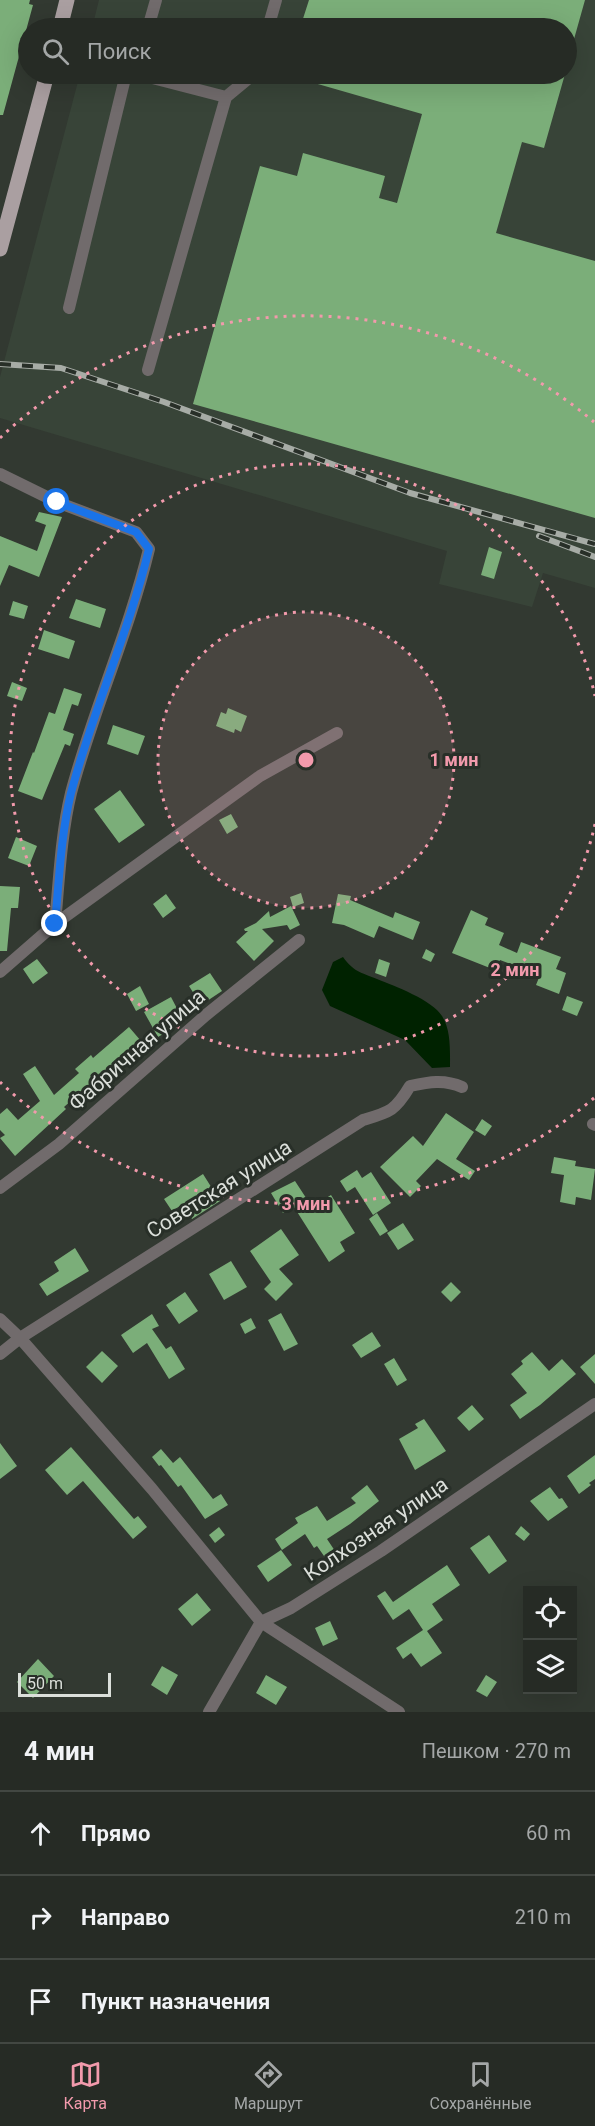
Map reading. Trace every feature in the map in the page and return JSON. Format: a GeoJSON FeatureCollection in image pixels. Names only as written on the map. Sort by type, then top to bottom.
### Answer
{"type":"FeatureCollection","features":[{"type":"Feature","properties":{"kind":"main road"},"geometry":{"type":"LineString","coordinates":[[62,18],[67,0]]}},
{"type":"Feature","properties":{"kind":"main road"},"geometry":{"type":"LineString","coordinates":[[0,249],[45,84]]}},
{"type":"Feature","properties":{"kind":"street"},"geometry":{"type":"LineString","coordinates":[[151,18],[156,0]]}},
{"type":"Feature","properties":{"kind":"street"},"geometry":{"type":"LineString","coordinates":[[271,18],[276,0]]}},
{"type":"Feature","properties":{"kind":"street"},"geometry":{"type":"LineString","coordinates":[[69,308],[124,84]]}},
{"type":"Feature","properties":{"kind":"street"},"geometry":{"type":"LineString","coordinates":[[176,84],[226,97]]}},
{"type":"Feature","properties":{"kind":"street"},"geometry":{"type":"LineString","coordinates":[[148,370],[226,97],[242,84]]}},
{"type":"Feature","properties":{"kind":"street"},"geometry":{"type":"LineString","coordinates":[[0,474],[57,502],[136,532],[149,549],[142,578],[70,796],[55,924]]}},
{"type":"Feature","properties":{"kind":"street"},"geometry":{"type":"LineString","coordinates":[[0,972],[55,924],[260,776],[337,733]]}},
{"type":"Feature","properties":{"kind":"street","name":"Фабричная улица"},"geometry":{"type":"LineString","coordinates":[[0,1188],[59,1144],[206,1015],[298,940]]}},
{"type":"Feature","properties":{"kind":"street","name":"Советская улица"},"geometry":{"type":"LineString","coordinates":[[0,1354],[20,1338],[363,1120],[399,1105],[410,1086],[450,1082],[462,1087]]}},
{"type":"Feature","properties":{"kind":"street"},"geometry":{"type":"LineString","coordinates":[[0,1319],[20,1338],[152,1489],[261,1622],[399,1712]]}},
{"type":"Feature","properties":{"kind":"street","name":"Колхозная улица"},"geometry":{"type":"LineString","coordinates":[[261,1622],[291,1608],[381,1551],[595,1404]]}},
{"type":"Feature","properties":{"kind":"street"},"geometry":{"type":"LineString","coordinates":[[209,1712],[261,1622]]}},
{"type":"Feature","properties":{"kind":"shaded area"},"geometry":{"type":"Polygon","coordinates":[[[99,0],[595,0],[595,588],[543,573],[532,607],[439,584],[447,551],[0,418],[0,377],[77,84],[577,84],[577,18],[94,18],[99,0]]]}},
{"type":"Feature","properties":{"kind":"shaded area"},"geometry":{"type":"Polygon","coordinates":[[[343,957],[358,971],[412,994],[437,1010],[445,1022],[448,1034],[450,1067],[432,1068],[405,1040],[330,1006],[322,990],[333,962],[343,957]]]}},
{"type":"Feature","properties":{"kind":"building"},"geometry":{"type":"Polygon","coordinates":[[[0,0],[30,0],[29,4],[33,5],[29,18],[18,18],[18,60],[3,115],[0,115],[0,0]]]}},
{"type":"Feature","properties":{"kind":"building"},"geometry":{"type":"Polygon","coordinates":[[[309,0],[585,0],[577,28],[577,18],[303,18],[309,0]]]}},
{"type":"Feature","properties":{"kind":"building"},"geometry":{"type":"Polygon","coordinates":[[[318,84],[562,84],[544,148],[522,142],[496,233],[595,261],[595,518],[193,404],[260,166],[297,176],[303,153],[385,176],[379,198],[397,203],[422,114],[318,84]]]}},
{"type":"Feature","properties":{"kind":"building"},"geometry":{"type":"Polygon","coordinates":[[[39,512],[62,517],[39,577],[9,565],[0,586],[0,536],[37,551],[46,525],[35,521],[39,512]]]}},
{"type":"Feature","properties":{"kind":"building"},"geometry":{"type":"Polygon","coordinates":[[[489,547],[502,552],[494,579],[481,575],[489,547]]]}},
{"type":"Feature","properties":{"kind":"building"},"geometry":{"type":"Polygon","coordinates":[[[76,599],[106,609],[100,628],[69,618],[76,599]]]}},
{"type":"Feature","properties":{"kind":"building"},"geometry":{"type":"Polygon","coordinates":[[[13,601],[28,606],[24,619],[9,615],[13,601]]]}},
{"type":"Feature","properties":{"kind":"building"},"geometry":{"type":"Polygon","coordinates":[[[44,630],[75,641],[69,659],[38,649],[44,630]]]}},
{"type":"Feature","properties":{"kind":"building"},"geometry":{"type":"Polygon","coordinates":[[[12,682],[27,688],[22,701],[7,696],[12,682]]]}},
{"type":"Feature","properties":{"kind":"building"},"geometry":{"type":"Polygon","coordinates":[[[64,688],[82,694],[78,706],[72,704],[63,730],[74,734],[70,746],[65,744],[42,800],[18,791],[49,712],[55,714],[64,688]]]}},
{"type":"Feature","properties":{"kind":"building"},"geometry":{"type":"Polygon","coordinates":[[[228,708],[247,716],[241,732],[235,729],[234,733],[216,726],[221,712],[226,714],[228,708]]]}},
{"type":"Feature","properties":{"kind":"building"},"geometry":{"type":"Polygon","coordinates":[[[113,725],[145,736],[138,755],[107,744],[113,725]]]}},
{"type":"Feature","properties":{"kind":"building"},"geometry":{"type":"Polygon","coordinates":[[[120,790],[145,825],[119,843],[94,809],[120,790]]]}},
{"type":"Feature","properties":{"kind":"building"},"geometry":{"type":"Polygon","coordinates":[[[231,814],[238,827],[227,834],[219,820],[231,814]]]}},
{"type":"Feature","properties":{"kind":"building"},"geometry":{"type":"Polygon","coordinates":[[[16,837],[37,846],[29,866],[8,858],[16,837]]]}},
{"type":"Feature","properties":{"kind":"building"},"geometry":{"type":"Polygon","coordinates":[[[0,886],[20,887],[18,908],[11,908],[7,951],[0,951],[0,886]]]}},
{"type":"Feature","properties":{"kind":"building"},"geometry":{"type":"Polygon","coordinates":[[[301,893],[304,903],[293,907],[290,897],[301,893]]]}},
{"type":"Feature","properties":{"kind":"building"},"geometry":{"type":"Polygon","coordinates":[[[166,894],[176,908],[163,918],[153,904],[166,894]]]}},
{"type":"Feature","properties":{"kind":"building"},"geometry":{"type":"Polygon","coordinates":[[[338,894],[351,896],[350,900],[393,918],[395,912],[420,922],[413,940],[379,926],[374,938],[344,925],[332,923],[338,894]]]}},
{"type":"Feature","properties":{"kind":"building"},"geometry":{"type":"Polygon","coordinates":[[[291,906],[300,925],[290,930],[287,925],[262,929],[274,941],[254,961],[236,942],[248,931],[244,929],[256,923],[269,911],[270,917],[291,906]]]}},
{"type":"Feature","properties":{"kind":"building"},"geometry":{"type":"Polygon","coordinates":[[[471,910],[488,918],[485,925],[504,933],[499,945],[517,953],[521,942],[561,957],[556,969],[566,973],[559,994],[536,985],[540,975],[500,960],[495,970],[452,953],[471,910]]]}},
{"type":"Feature","properties":{"kind":"building"},"geometry":{"type":"Polygon","coordinates":[[[426,949],[435,954],[431,962],[422,958],[426,949]]]}},
{"type":"Feature","properties":{"kind":"building"},"geometry":{"type":"Polygon","coordinates":[[[37,959],[48,973],[33,984],[23,969],[37,959]]]}},
{"type":"Feature","properties":{"kind":"building"},"geometry":{"type":"Polygon","coordinates":[[[379,959],[390,963],[386,977],[375,973],[379,959]]]}},
{"type":"Feature","properties":{"kind":"building"},"geometry":{"type":"Polygon","coordinates":[[[210,973],[222,991],[201,1005],[189,986],[210,973]]]}},
{"type":"Feature","properties":{"kind":"building"},"geometry":{"type":"Polygon","coordinates":[[[140,986],[149,1004],[136,1011],[127,994],[140,986]]]}},
{"type":"Feature","properties":{"kind":"building"},"geometry":{"type":"Polygon","coordinates":[[[567,996],[583,1002],[577,1016],[562,1010],[567,996]]]}},
{"type":"Feature","properties":{"kind":"building"},"geometry":{"type":"Polygon","coordinates":[[[171,997],[184,1022],[158,1037],[144,1012],[171,997]]]}},
{"type":"Feature","properties":{"kind":"building"},"geometry":{"type":"Polygon","coordinates":[[[129,1027],[147,1048],[90,1098],[83,1090],[15,1156],[0,1138],[5,1135],[0,1130],[0,1114],[7,1108],[18,1120],[40,1101],[23,1074],[35,1066],[54,1095],[79,1073],[75,1069],[91,1055],[93,1058],[129,1027]]]}},
{"type":"Feature","properties":{"kind":"building"},"geometry":{"type":"Polygon","coordinates":[[[446,1113],[474,1132],[456,1159],[475,1171],[469,1180],[437,1159],[416,1181],[421,1186],[410,1197],[380,1167],[413,1136],[423,1146],[446,1113]]]}},
{"type":"Feature","properties":{"kind":"building"},"geometry":{"type":"Polygon","coordinates":[[[482,1119],[492,1126],[485,1136],[475,1130],[482,1119]]]}},
{"type":"Feature","properties":{"kind":"building"},"geometry":{"type":"Polygon","coordinates":[[[554,1157],[576,1161],[575,1166],[595,1169],[591,1200],[576,1197],[575,1205],[560,1202],[564,1175],[551,1173],[554,1157]]]}},
{"type":"Feature","properties":{"kind":"building"},"geometry":{"type":"Polygon","coordinates":[[[357,1170],[362,1178],[371,1172],[391,1203],[373,1215],[355,1187],[347,1192],[340,1181],[357,1170]]]}},
{"type":"Feature","properties":{"kind":"building"},"geometry":{"type":"Polygon","coordinates":[[[203,1174],[220,1201],[192,1219],[183,1204],[172,1211],[164,1199],[203,1174]]]}},
{"type":"Feature","properties":{"kind":"building"},"geometry":{"type":"Polygon","coordinates":[[[295,1181],[312,1207],[331,1195],[355,1233],[340,1242],[345,1251],[329,1262],[294,1207],[283,1213],[271,1193],[295,1181]]]}},
{"type":"Feature","properties":{"kind":"building"},"geometry":{"type":"Polygon","coordinates":[[[377,1213],[388,1231],[380,1236],[369,1219],[377,1213]]]}},
{"type":"Feature","properties":{"kind":"building"},"geometry":{"type":"Polygon","coordinates":[[[403,1223],[414,1240],[398,1250],[387,1233],[403,1223]]]}},
{"type":"Feature","properties":{"kind":"building"},"geometry":{"type":"Polygon","coordinates":[[[281,1229],[299,1255],[279,1269],[293,1284],[276,1301],[264,1289],[271,1282],[250,1251],[281,1229]]]}},
{"type":"Feature","properties":{"kind":"building"},"geometry":{"type":"Polygon","coordinates":[[[75,1248],[89,1271],[47,1296],[39,1284],[59,1271],[54,1262],[75,1248]]]}},
{"type":"Feature","properties":{"kind":"building"},"geometry":{"type":"Polygon","coordinates":[[[231,1261],[247,1287],[224,1300],[209,1274],[231,1261]]]}},
{"type":"Feature","properties":{"kind":"building"},"geometry":{"type":"Polygon","coordinates":[[[451,1282],[461,1292],[451,1302],[441,1292],[451,1282]]]}},
{"type":"Feature","properties":{"kind":"building"},"geometry":{"type":"Polygon","coordinates":[[[185,1292],[198,1311],[179,1324],[166,1305],[185,1292]]]}},
{"type":"Feature","properties":{"kind":"building"},"geometry":{"type":"Polygon","coordinates":[[[281,1313],[298,1344],[284,1351],[268,1320],[281,1313]]]}},
{"type":"Feature","properties":{"kind":"building"},"geometry":{"type":"Polygon","coordinates":[[[152,1314],[159,1326],[152,1329],[166,1349],[171,1346],[185,1369],[169,1379],[147,1343],[133,1353],[121,1335],[152,1314]]]}},
{"type":"Feature","properties":{"kind":"building"},"geometry":{"type":"Polygon","coordinates":[[[251,1318],[256,1328],[245,1334],[240,1324],[251,1318]]]}},
{"type":"Feature","properties":{"kind":"building"},"geometry":{"type":"Polygon","coordinates":[[[372,1332],[381,1346],[361,1358],[352,1345],[372,1332]]]}},
{"type":"Feature","properties":{"kind":"building"},"geometry":{"type":"Polygon","coordinates":[[[102,1351],[118,1366],[102,1383],[86,1367],[102,1351]]]}},
{"type":"Feature","properties":{"kind":"building"},"geometry":{"type":"Polygon","coordinates":[[[532,1352],[549,1371],[562,1359],[576,1374],[520,1419],[510,1405],[527,1393],[511,1374],[532,1352]]]}},
{"type":"Feature","properties":{"kind":"building"},"geometry":{"type":"Polygon","coordinates":[[[595,1354],[595,1384],[580,1367],[595,1354]]]}},
{"type":"Feature","properties":{"kind":"building"},"geometry":{"type":"Polygon","coordinates":[[[394,1358],[407,1380],[397,1386],[384,1364],[394,1358]]]}},
{"type":"Feature","properties":{"kind":"building"},"geometry":{"type":"Polygon","coordinates":[[[472,1405],[484,1419],[469,1431],[457,1418],[472,1405]]]}},
{"type":"Feature","properties":{"kind":"building"},"geometry":{"type":"Polygon","coordinates":[[[424,1419],[446,1451],[415,1470],[399,1439],[418,1428],[415,1424],[424,1419]]]}},
{"type":"Feature","properties":{"kind":"building"},"geometry":{"type":"Polygon","coordinates":[[[0,1443],[17,1466],[0,1479],[0,1443]]]}},
{"type":"Feature","properties":{"kind":"building"},"geometry":{"type":"Polygon","coordinates":[[[71,1447],[134,1519],[138,1516],[147,1527],[133,1539],[83,1481],[67,1495],[45,1470],[71,1447]]]}},
{"type":"Feature","properties":{"kind":"building"},"geometry":{"type":"Polygon","coordinates":[[[161,1449],[173,1463],[180,1457],[213,1499],[221,1494],[228,1505],[205,1519],[181,1485],[178,1487],[152,1457],[161,1449]]]}},
{"type":"Feature","properties":{"kind":"building"},"geometry":{"type":"Polygon","coordinates":[[[595,1455],[595,1479],[579,1494],[567,1476],[595,1455]]]}},
{"type":"Feature","properties":{"kind":"building"},"geometry":{"type":"Polygon","coordinates":[[[367,1485],[379,1501],[327,1539],[341,1560],[331,1566],[317,1546],[314,1548],[305,1534],[282,1550],[275,1539],[298,1523],[295,1518],[317,1506],[327,1521],[356,1503],[351,1498],[367,1485]]]}},
{"type":"Feature","properties":{"kind":"building"},"geometry":{"type":"Polygon","coordinates":[[[550,1487],[568,1507],[548,1521],[530,1501],[550,1487]]]}},
{"type":"Feature","properties":{"kind":"building"},"geometry":{"type":"Polygon","coordinates":[[[521,1526],[530,1534],[524,1541],[515,1534],[521,1526]]]}},
{"type":"Feature","properties":{"kind":"building"},"geometry":{"type":"Polygon","coordinates":[[[219,1527],[225,1535],[215,1543],[209,1535],[219,1527]]]}},
{"type":"Feature","properties":{"kind":"building"},"geometry":{"type":"Polygon","coordinates":[[[489,1535],[507,1561],[489,1574],[470,1548],[489,1535]]]}},
{"type":"Feature","properties":{"kind":"building"},"geometry":{"type":"Polygon","coordinates":[[[281,1550],[292,1565],[268,1582],[257,1566],[281,1550]]]}},
{"type":"Feature","properties":{"kind":"building"},"geometry":{"type":"Polygon","coordinates":[[[447,1565],[460,1585],[432,1604],[443,1620],[427,1631],[442,1653],[421,1667],[411,1653],[403,1659],[396,1648],[423,1630],[409,1609],[393,1620],[377,1596],[385,1591],[393,1602],[447,1565]]]}},
{"type":"Feature","properties":{"kind":"building"},"geometry":{"type":"Polygon","coordinates":[[[197,1593],[211,1610],[192,1626],[178,1609],[197,1593]]]}},
{"type":"Feature","properties":{"kind":"building"},"geometry":{"type":"Polygon","coordinates":[[[330,1621],[338,1639],[323,1646],[315,1628],[330,1621]]]}},
{"type":"Feature","properties":{"kind":"building"},"geometry":{"type":"Polygon","coordinates":[[[38,1659],[54,1676],[33,1698],[17,1682],[38,1659]]]}},
{"type":"Feature","properties":{"kind":"building"},"geometry":{"type":"Polygon","coordinates":[[[162,1666],[178,1675],[167,1695],[151,1685],[162,1666]]]}},
{"type":"Feature","properties":{"kind":"building"},"geometry":{"type":"Polygon","coordinates":[[[266,1675],[287,1687],[276,1705],[256,1693],[266,1675]]]}},
{"type":"Feature","properties":{"kind":"building"},"geometry":{"type":"Polygon","coordinates":[[[486,1675],[497,1682],[487,1697],[476,1691],[486,1675]]]}},
{"type":"Feature","properties":{"kind":"railway"},"geometry":{"type":"LineString","coordinates":[[0,364],[61,368],[164,402],[410,493],[595,544]]}},
{"type":"Feature","properties":{"kind":"railway"},"geometry":{"type":"LineString","coordinates":[[539,536],[595,557]]}},
{"type":"Feature","properties":{"kind":"route"},"geometry":{"type":"LineString","coordinates":[[55,924],[70,796],[142,578],[149,549],[136,532],[57,502]]}}]}
